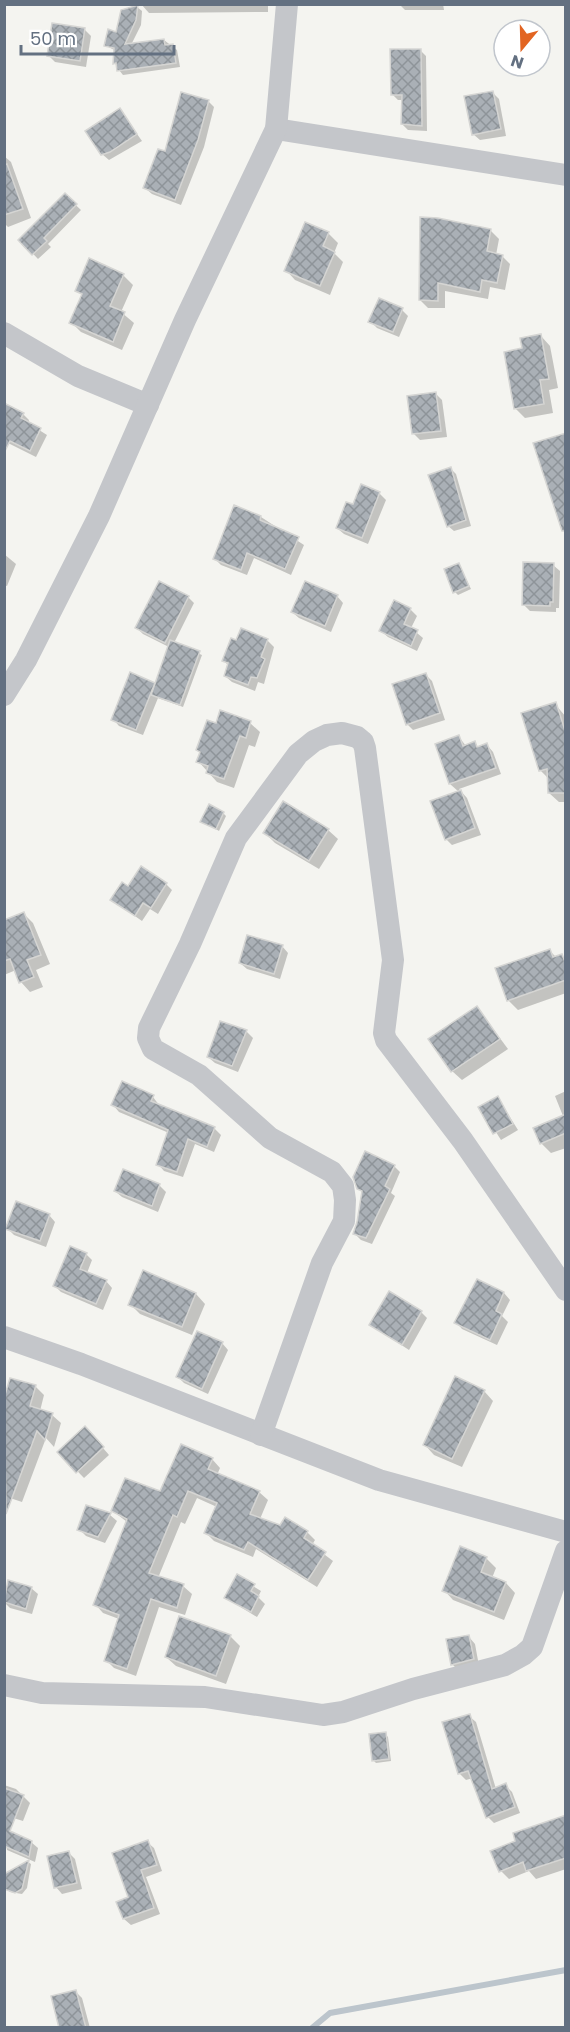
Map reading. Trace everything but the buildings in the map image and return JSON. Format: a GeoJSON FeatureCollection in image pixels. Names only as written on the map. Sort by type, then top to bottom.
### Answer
{"type":"FeatureCollection","features":[{"type":"Feature","properties":{"kind":"street"},"geometry":{"type":"LineString","coordinates":[[4,695],[26,660],[99,516],[276,129],[287,4]]}},
{"type":"Feature","properties":{"kind":"street"},"geometry":{"type":"LineString","coordinates":[[276,129],[566,175]]}},
{"type":"Feature","properties":{"kind":"street"},"geometry":{"type":"LineString","coordinates":[[4,333],[78,376],[148,405]]}},
{"type":"Feature","properties":{"kind":"street"},"geometry":{"type":"LineString","coordinates":[[261,1435],[322,1263],[344,1221],[343,1186],[332,1172],[270,1138],[199,1075],[153,1048],[148,1038],[149,1028],[190,944],[236,838],[298,754],[314,741],[342,733],[357,737],[363,742],[365,748],[393,960],[384,1033],[386,1041],[463,1141],[566,1290]]}},
{"type":"Feature","properties":{"kind":"street"},"geometry":{"type":"LineString","coordinates":[[4,1337],[81,1364],[380,1480],[566,1532]]}},
{"type":"Feature","properties":{"kind":"street"},"geometry":{"type":"LineString","coordinates":[[4,1685],[42,1693],[205,1697],[238,1701],[284,1711],[323,1715],[344,1712],[413,1689],[505,1665],[523,1655],[532,1647],[566,1551]]}},
{"type":"Feature","properties":{"kind":"waterway"},"geometry":{"type":"LineString","coordinates":[[312,2028],[330,2013],[566,1970]]}}]}
